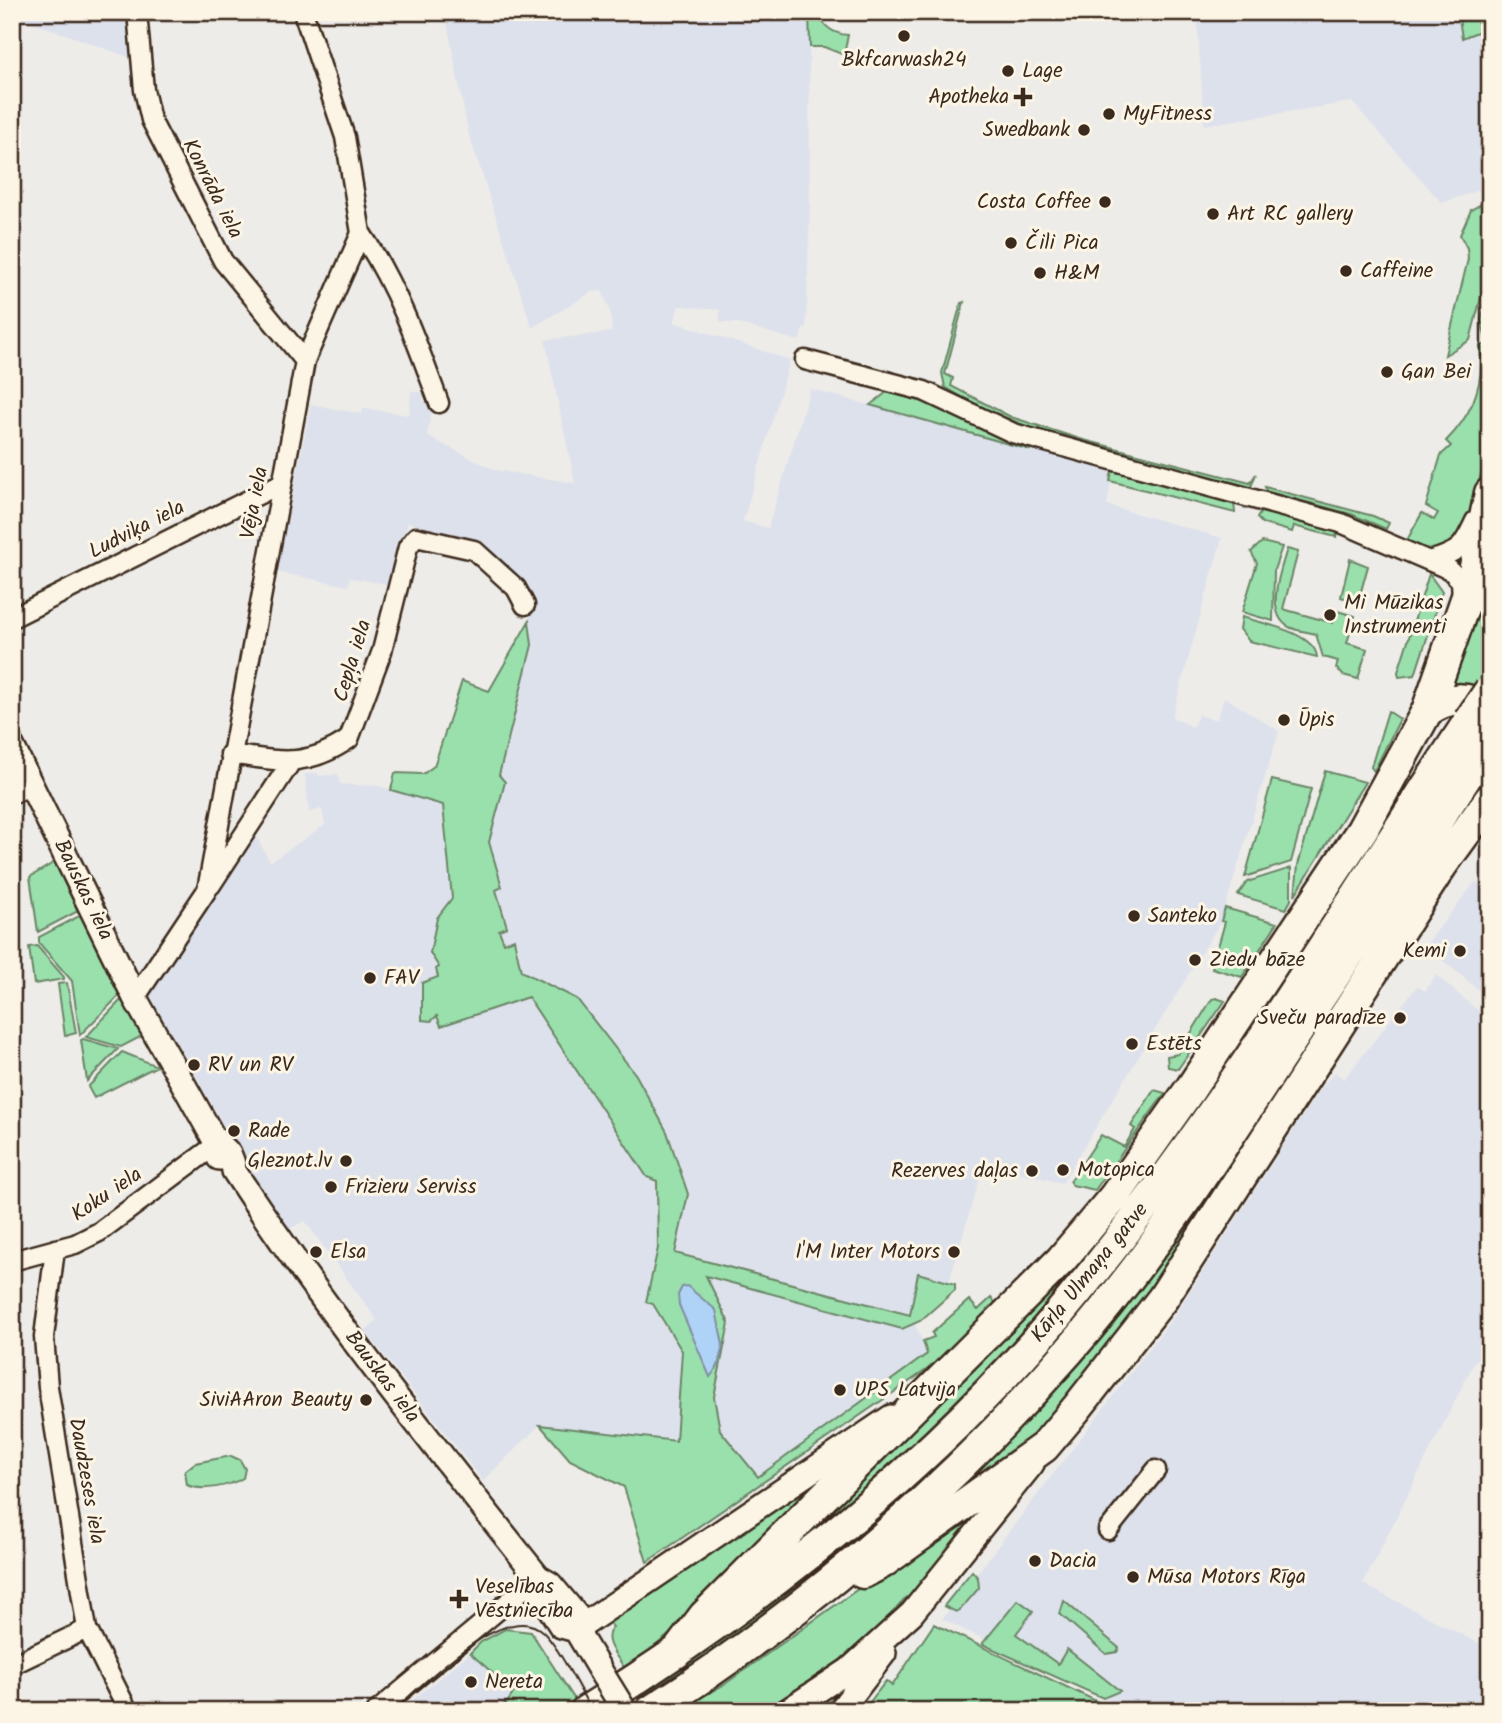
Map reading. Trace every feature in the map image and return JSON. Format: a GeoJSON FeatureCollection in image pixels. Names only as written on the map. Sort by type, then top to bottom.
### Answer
{"type":"FeatureCollection","features":[{"type":"Feature","properties":{"kind":"highway"},"geometry":{"type":"LineString","coordinates":[[676,1653],[704,1616],[1061,1260],[1163,1129],[1362,830],[1427,711],[1472,582],[1490,491]]}},
{"type":"Feature","properties":{"kind":"highway"},"geometry":{"type":"LineString","coordinates":[[1490,507],[1490,584]]}},
{"type":"Feature","properties":{"kind":"highway"},"geometry":{"type":"LineString","coordinates":[[1483,723],[1490,690]]}},
{"type":"Feature","properties":{"kind":"highway"},"geometry":{"type":"LineString","coordinates":[[1427,711],[1441,702],[1463,698],[1483,723]]}},
{"type":"Feature","properties":{"kind":"highway","name":"Kārļa Ulmaņa gatve"},"geometry":{"type":"LineString","coordinates":[[651,1711],[807,1602],[964,1463],[1069,1352],[1135,1270],[1196,1186],[1483,723]]}},
{"type":"Feature","properties":{"kind":"highway","name":"Kārļa Ulmaņa gatve"},"geometry":{"type":"LineString","coordinates":[[586,1711],[743,1606],[870,1505],[931,1448],[1044,1331],[1113,1249],[1179,1162],[1483,723]]}},
{"type":"Feature","properties":{"kind":"highway"},"geometry":{"type":"LineString","coordinates":[[807,1602],[882,1563],[1044,1447],[1163,1298],[1442,865],[1490,799]]}},
{"type":"Feature","properties":{"kind":"street","name":"Konrāda iela"},"geometry":{"type":"LineString","coordinates":[[137,12],[142,76],[151,120],[223,261],[305,360]]}},
{"type":"Feature","properties":{"kind":"street"},"geometry":{"type":"LineString","coordinates":[[303,12],[345,137],[361,233],[377,256],[405,316],[430,373],[439,402]]}},
{"type":"Feature","properties":{"kind":"street","name":"Vēja iela"},"geometry":{"type":"LineString","coordinates":[[135,998],[207,891],[230,754],[305,360],[361,233]]}},
{"type":"Feature","properties":{"kind":"street"},"geometry":{"type":"LineString","coordinates":[[805,360],[924,391],[1013,433],[1341,523],[1432,560],[1457,575],[1461,581],[1462,606]]}},
{"type":"Feature","properties":{"kind":"street","name":"Ludviķa iela"},"geometry":{"type":"LineString","coordinates":[[12,618],[282,483]]}},
{"type":"Feature","properties":{"kind":"street"},"geometry":{"type":"LineString","coordinates":[[1432,560],[1452,554],[1462,547],[1490,491]]}},
{"type":"Feature","properties":{"kind":"street","name":"Cepļa iela"},"geometry":{"type":"LineString","coordinates":[[230,754],[291,762],[321,754],[349,739],[382,651],[408,547],[416,537],[474,550],[516,588],[525,605]]}},
{"type":"Feature","properties":{"kind":"street","name":"Bauskas iela"},"geometry":{"type":"LineString","coordinates":[[12,746],[22,790],[217,1144],[225,1148],[234,1171],[356,1342],[538,1577],[550,1584],[577,1616],[576,1630],[625,1711]]}},
{"type":"Feature","properties":{"kind":"street"},"geometry":{"type":"LineString","coordinates":[[207,891],[291,762]]}},
{"type":"Feature","properties":{"kind":"street","name":"Koku iela"},"geometry":{"type":"LineString","coordinates":[[12,1261],[55,1250],[99,1232],[217,1144]]}},
{"type":"Feature","properties":{"kind":"street","name":"Daudzeses iela"},"geometry":{"type":"LineString","coordinates":[[55,1250],[44,1338],[46,1372],[87,1629],[128,1711]]}},
{"type":"Feature","properties":{"kind":"street"},"geometry":{"type":"LineString","coordinates":[[576,1630],[779,1495],[893,1415],[962,1361]]}},
{"type":"Feature","properties":{"kind":"street"},"geometry":{"type":"LineString","coordinates":[[787,1711],[849,1670],[912,1613],[1044,1447]]}},
{"type":"Feature","properties":{"kind":"street"},"geometry":{"type":"LineString","coordinates":[[1108,1530],[1156,1470]]}},
{"type":"Feature","properties":{"kind":"street"},"geometry":{"type":"LineString","coordinates":[[377,1711],[538,1577]]}},
{"type":"Feature","properties":{"kind":"street"},"geometry":{"type":"LineString","coordinates":[[839,1711],[902,1631],[912,1613]]}},
{"type":"Feature","properties":{"kind":"street"},"geometry":{"type":"LineString","coordinates":[[12,1665],[87,1629]]}},
{"type":"Feature","properties":{"kind":"shaded area"},"geometry":{"type":"Polygon","coordinates":[[[12,12],[128,12],[134,59],[12,15],[12,12]]]}},
{"type":"Feature","properties":{"kind":"shaded area"},"geometry":{"type":"Polygon","coordinates":[[[445,12],[809,12],[810,205],[806,329],[803,329],[799,341],[736,323],[720,322],[720,310],[679,306],[674,322],[790,360],[743,521],[768,528],[810,389],[1113,471],[1107,505],[1222,538],[1172,717],[1193,727],[1198,715],[1217,720],[1224,697],[1279,731],[1221,921],[1062,1183],[984,1164],[949,1282],[918,1274],[911,1316],[928,1353],[758,1477],[720,1430],[714,1397],[728,1323],[697,1259],[674,1253],[688,1194],[636,1075],[577,999],[521,971],[517,943],[504,943],[499,930],[507,927],[496,889],[502,887],[489,842],[505,782],[499,776],[532,645],[529,621],[534,597],[516,579],[456,539],[408,522],[392,585],[350,578],[348,586],[277,572],[311,404],[362,414],[363,408],[409,415],[411,391],[425,393],[423,401],[433,403],[427,436],[495,470],[575,483],[545,340],[612,332],[610,311],[602,291],[592,292],[532,328],[468,131],[445,12]]]}},
{"type":"Feature","properties":{"kind":"shaded area"},"geometry":{"type":"Polygon","coordinates":[[[1197,12],[1490,12],[1490,186],[1442,203],[1352,102],[1204,125],[1197,12]]]}},
{"type":"Feature","properties":{"kind":"shaded area"},"geometry":{"type":"Polygon","coordinates":[[[318,773],[319,776],[338,774],[340,784],[379,786],[443,805],[452,898],[437,918],[430,953],[439,968],[430,1019],[438,1016],[441,1026],[528,997],[647,1177],[657,1180],[658,1248],[646,1301],[653,1304],[682,1351],[676,1442],[540,1425],[483,1481],[365,1331],[377,1320],[305,1221],[289,1229],[256,1183],[150,996],[256,836],[270,862],[325,825],[322,809],[309,812],[305,774],[318,773]]]}},
{"type":"Feature","properties":{"kind":"shaded area","name":"Kemi"},"geometry":{"type":"Polygon","coordinates":[[[1476,881],[1490,895],[1490,999],[1425,946],[1476,881]]]}},
{"type":"Feature","properties":{"kind":"shaded area"},"geometry":{"type":"Polygon","coordinates":[[[1436,975],[1490,1021],[1490,1345],[1474,1363],[1363,1584],[1490,1649],[1490,1711],[1131,1711],[942,1619],[1172,1319],[1319,1090],[1335,1072],[1344,1079],[1417,986],[1425,991],[1436,975]]]}},
{"type":"Feature","properties":{"kind":"shaded area"},"geometry":{"type":"Polygon","coordinates":[[[470,1653],[514,1692],[507,1703],[491,1711],[399,1711],[470,1653]]]}},
{"type":"Feature","properties":{"kind":"green space"},"geometry":{"type":"Polygon","coordinates":[[[809,12],[818,12],[829,29],[848,35],[844,55],[824,47],[810,47],[809,12]]]}},
{"type":"Feature","properties":{"kind":"green space"},"geometry":{"type":"Polygon","coordinates":[[[1458,12],[1490,12],[1490,27],[1462,38],[1458,12]]]}},
{"type":"Feature","properties":{"kind":"green space"},"geometry":{"type":"Polygon","coordinates":[[[1490,199],[1490,263],[1470,340],[1445,355],[1468,259],[1467,248],[1460,235],[1471,210],[1490,199]]]}},
{"type":"Feature","properties":{"kind":"green space"},"geometry":{"type":"Polygon","coordinates":[[[1490,286],[1490,445],[1461,539],[1458,543],[1430,552],[1406,542],[1422,513],[1434,520],[1438,513],[1426,506],[1441,455],[1451,446],[1446,441],[1470,409],[1479,385],[1480,346],[1487,344],[1481,320],[1490,286]]]}},
{"type":"Feature","properties":{"kind":"green space"},"geometry":{"type":"Polygon","coordinates":[[[964,302],[945,374],[953,378],[951,386],[1011,417],[1080,439],[1250,483],[1256,474],[1251,487],[1055,436],[980,406],[945,387],[942,373],[961,303],[964,302]]]}},
{"type":"Feature","properties":{"kind":"green space"},"geometry":{"type":"Polygon","coordinates":[[[887,392],[942,407],[1031,447],[1030,450],[870,405],[887,392]]]}},
{"type":"Feature","properties":{"kind":"green space"},"geometry":{"type":"Polygon","coordinates":[[[1112,471],[1234,502],[1235,513],[1110,481],[1112,471]]]}},
{"type":"Feature","properties":{"kind":"green space"},"geometry":{"type":"Polygon","coordinates":[[[1265,487],[1373,516],[1389,523],[1386,529],[1351,514],[1266,491],[1265,487]]]}},
{"type":"Feature","properties":{"kind":"green space"},"geometry":{"type":"Polygon","coordinates":[[[1262,510],[1338,530],[1336,537],[1294,526],[1292,532],[1262,523],[1257,518],[1262,510]]]}},
{"type":"Feature","properties":{"kind":"green space"},"geometry":{"type":"Polygon","coordinates":[[[1262,542],[1282,547],[1274,570],[1273,621],[1242,612],[1257,563],[1251,552],[1262,542]]]}},
{"type":"Feature","properties":{"kind":"green space"},"geometry":{"type":"Polygon","coordinates":[[[1287,549],[1298,552],[1283,609],[1333,623],[1337,611],[1355,616],[1347,643],[1367,649],[1358,679],[1343,675],[1336,668],[1338,661],[1323,657],[1316,634],[1289,627],[1281,620],[1277,612],[1276,590],[1287,549]]]}},
{"type":"Feature","properties":{"kind":"green space"},"geometry":{"type":"Polygon","coordinates":[[[1350,559],[1368,566],[1358,602],[1341,597],[1350,559]]]}},
{"type":"Feature","properties":{"kind":"green space"},"geometry":{"type":"Polygon","coordinates":[[[1429,574],[1442,592],[1415,675],[1399,677],[1398,672],[1429,574]]]}},
{"type":"Feature","properties":{"kind":"green space"},"geometry":{"type":"Polygon","coordinates":[[[1479,580],[1490,629],[1490,665],[1470,694],[1454,691],[1446,682],[1479,580]]]}},
{"type":"Feature","properties":{"kind":"green space"},"geometry":{"type":"Polygon","coordinates":[[[1242,617],[1298,635],[1314,649],[1317,657],[1249,641],[1240,629],[1242,617]]]}},
{"type":"Feature","properties":{"kind":"green space"},"geometry":{"type":"Polygon","coordinates":[[[529,621],[532,645],[499,775],[505,782],[489,842],[502,887],[496,890],[507,927],[499,930],[504,943],[514,939],[521,971],[577,999],[636,1075],[667,1132],[688,1194],[675,1253],[910,1315],[918,1273],[955,1284],[955,1290],[920,1321],[902,1329],[706,1276],[729,1323],[714,1397],[720,1430],[758,1477],[927,1354],[923,1341],[934,1337],[932,1333],[969,1300],[978,1310],[991,1298],[996,1303],[967,1336],[932,1366],[647,1562],[624,1487],[570,1460],[540,1425],[676,1441],[682,1351],[653,1304],[646,1302],[658,1248],[657,1181],[647,1177],[528,997],[441,1026],[437,1016],[431,1021],[422,1020],[422,983],[438,977],[436,969],[439,967],[430,953],[437,918],[452,898],[443,805],[391,790],[395,773],[423,774],[434,766],[462,681],[489,691],[529,621]]]}},
{"type":"Feature","properties":{"kind":"green space"},"geometry":{"type":"Polygon","coordinates":[[[1388,711],[1400,719],[1374,771],[1371,767],[1388,711]]]}},
{"type":"Feature","properties":{"kind":"green space"},"geometry":{"type":"Polygon","coordinates":[[[1325,771],[1365,782],[1295,895],[1298,865],[1325,771]]]}},
{"type":"Feature","properties":{"kind":"green space"},"geometry":{"type":"Polygon","coordinates":[[[1272,780],[1311,789],[1291,862],[1245,877],[1272,780]]]}},
{"type":"Feature","properties":{"kind":"green space"},"geometry":{"type":"Polygon","coordinates":[[[55,862],[78,911],[38,932],[30,877],[55,862]]]}},
{"type":"Feature","properties":{"kind":"green space"},"geometry":{"type":"Polygon","coordinates":[[[1291,868],[1291,900],[1286,909],[1238,895],[1247,882],[1291,868]]]}},
{"type":"Feature","properties":{"kind":"green space"},"geometry":{"type":"Polygon","coordinates":[[[1225,908],[1277,923],[1242,977],[1212,968],[1225,922],[1221,921],[1225,908]]]}},
{"type":"Feature","properties":{"kind":"green space"},"geometry":{"type":"Polygon","coordinates":[[[81,915],[120,995],[80,1035],[72,981],[39,943],[39,937],[81,915]]]}},
{"type":"Feature","properties":{"kind":"green space"},"geometry":{"type":"Polygon","coordinates":[[[37,946],[64,979],[34,984],[29,947],[37,946]]]}},
{"type":"Feature","properties":{"kind":"green space"},"geometry":{"type":"Polygon","coordinates":[[[67,983],[76,1033],[65,1036],[58,984],[67,983]]]}},
{"type":"Feature","properties":{"kind":"green space"},"geometry":{"type":"Polygon","coordinates":[[[122,999],[142,1036],[121,1047],[86,1037],[122,999]]]}},
{"type":"Feature","properties":{"kind":"green space"},"geometry":{"type":"Polygon","coordinates":[[[1212,999],[1225,1001],[1178,1069],[1168,1067],[1167,1056],[1178,1054],[1212,999]]]}},
{"type":"Feature","properties":{"kind":"green space"},"geometry":{"type":"Polygon","coordinates":[[[81,1040],[118,1049],[87,1081],[81,1040]]]}},
{"type":"Feature","properties":{"kind":"green space"},"geometry":{"type":"Polygon","coordinates":[[[122,1052],[157,1066],[94,1098],[88,1087],[122,1052]]]}},
{"type":"Feature","properties":{"kind":"green space"},"geometry":{"type":"Polygon","coordinates":[[[1154,1090],[1165,1093],[1095,1190],[1072,1185],[1070,1182],[1101,1135],[1124,1147],[1135,1129],[1131,1126],[1154,1090]]]}},
{"type":"Feature","properties":{"kind":"green space"},"geometry":{"type":"Polygon","coordinates":[[[1155,1155],[1161,1159],[1122,1218],[1042,1317],[899,1463],[743,1591],[1155,1155]]]}},
{"type":"Feature","properties":{"kind":"green space"},"geometry":{"type":"Polygon","coordinates":[[[1175,1189],[1142,1238],[1068,1332],[1029,1377],[945,1463],[806,1585],[644,1700],[642,1696],[735,1631],[826,1558],[1175,1189]]]}},
{"type":"Feature","properties":{"kind":"green space"},"geometry":{"type":"Polygon","coordinates":[[[1193,1212],[1200,1216],[1166,1277],[1023,1451],[884,1554],[1193,1212]]]}},
{"type":"Feature","properties":{"kind":"green space"},"geometry":{"type":"Polygon","coordinates":[[[852,1455],[700,1609],[626,1670],[609,1643],[609,1632],[613,1627],[609,1622],[852,1455]]]}},
{"type":"Feature","properties":{"kind":"green space"},"geometry":{"type":"Polygon","coordinates":[[[231,1456],[240,1460],[245,1469],[243,1478],[216,1487],[187,1485],[185,1471],[195,1463],[231,1456]]]}},
{"type":"Feature","properties":{"kind":"green space"},"geometry":{"type":"Polygon","coordinates":[[[995,1491],[913,1601],[907,1597],[880,1626],[839,1661],[767,1711],[678,1711],[725,1684],[995,1491]]]}},
{"type":"Feature","properties":{"kind":"green space"},"geometry":{"type":"Polygon","coordinates":[[[972,1571],[978,1578],[979,1588],[960,1610],[956,1612],[944,1606],[972,1571]]]}},
{"type":"Feature","properties":{"kind":"green space"},"geometry":{"type":"Polygon","coordinates":[[[1018,1600],[1033,1611],[1016,1634],[1058,1664],[1067,1649],[1120,1691],[1103,1698],[982,1644],[1018,1600]]]}},
{"type":"Feature","properties":{"kind":"green space"},"geometry":{"type":"Polygon","coordinates":[[[1064,1601],[1119,1648],[1117,1652],[1106,1654],[1060,1614],[1064,1601]]]}},
{"type":"Feature","properties":{"kind":"green space"},"geometry":{"type":"Polygon","coordinates":[[[934,1624],[1117,1711],[863,1711],[886,1681],[892,1686],[934,1624]]]}},
{"type":"Feature","properties":{"kind":"green space"},"geometry":{"type":"Polygon","coordinates":[[[505,1629],[531,1632],[577,1703],[563,1711],[491,1711],[507,1703],[514,1692],[470,1653],[481,1642],[505,1629]]]}},
{"type":"Feature","properties":{"kind":"water"},"geometry":{"type":"Polygon","coordinates":[[[687,1286],[716,1310],[723,1345],[718,1366],[710,1377],[679,1305],[678,1295],[682,1287],[687,1286]]]}},
{"type":"Feature","properties":{"kind":"tram line"},"geometry":{"type":"LineString","coordinates":[[393,1711],[466,1649],[509,1626],[528,1624],[544,1633],[550,1640],[592,1711]]}},
{"type":"Feature","properties":{"kind":"place","name":"Bkfcarwash24"},"geometry":{"type":"Point","coordinates":[904,36]}},
{"type":"Feature","properties":{"kind":"place","name":"Lage"},"geometry":{"type":"Point","coordinates":[1008,71]}},
{"type":"Feature","properties":{"kind":"place","name":"Apotheka"},"geometry":{"type":"Point","coordinates":[1023,97]}},
{"type":"Feature","properties":{"kind":"place","name":"MyFitness"},"geometry":{"type":"Point","coordinates":[1109,114]}},
{"type":"Feature","properties":{"kind":"place","name":"Swedbank"},"geometry":{"type":"Point","coordinates":[1084,130]}},
{"type":"Feature","properties":{"kind":"place","name":"Costa Coffee"},"geometry":{"type":"Point","coordinates":[1105,202]}},
{"type":"Feature","properties":{"kind":"place","name":"Art RC gallery"},"geometry":{"type":"Point","coordinates":[1213,214]}},
{"type":"Feature","properties":{"kind":"place","name":"Čili Pica"},"geometry":{"type":"Point","coordinates":[1011,243]}},
{"type":"Feature","properties":{"kind":"place","name":"Caffeine"},"geometry":{"type":"Point","coordinates":[1346,271]}},
{"type":"Feature","properties":{"kind":"place","name":"H&M"},"geometry":{"type":"Point","coordinates":[1040,273]}},
{"type":"Feature","properties":{"kind":"place","name":"Gan Bei"},"geometry":{"type":"Point","coordinates":[1387,372]}},
{"type":"Feature","properties":{"kind":"place","name":"Mi Mūzikas Instrumenti"},"geometry":{"type":"Point","coordinates":[1330,615]}},
{"type":"Feature","properties":{"kind":"place","name":"Ūpis"},"geometry":{"type":"Point","coordinates":[1284,720]}},
{"type":"Feature","properties":{"kind":"place","name":"Santeko"},"geometry":{"type":"Point","coordinates":[1134,916]}},
{"type":"Feature","properties":{"kind":"place","name":"Kemi"},"geometry":{"type":"Point","coordinates":[1460,951]}},
{"type":"Feature","properties":{"kind":"place","name":"Ziedu bāze"},"geometry":{"type":"Point","coordinates":[1195,960]}},
{"type":"Feature","properties":{"kind":"place","name":"FAV"},"geometry":{"type":"Point","coordinates":[370,978]}},
{"type":"Feature","properties":{"kind":"place","name":"Sveču paradīze"},"geometry":{"type":"Point","coordinates":[1400,1018]}},
{"type":"Feature","properties":{"kind":"place","name":"Estēts"},"geometry":{"type":"Point","coordinates":[1132,1044]}},
{"type":"Feature","properties":{"kind":"place","name":"RV un RV"},"geometry":{"type":"Point","coordinates":[194,1065]}},
{"type":"Feature","properties":{"kind":"place","name":"Rade"},"geometry":{"type":"Point","coordinates":[234,1131]}},
{"type":"Feature","properties":{"kind":"place","name":"Gleznot.lv"},"geometry":{"type":"Point","coordinates":[346,1161]}},
{"type":"Feature","properties":{"kind":"place","name":"Motopica"},"geometry":{"type":"Point","coordinates":[1063,1170]}},
{"type":"Feature","properties":{"kind":"place","name":"Rezerves daļas"},"geometry":{"type":"Point","coordinates":[1032,1171]}},
{"type":"Feature","properties":{"kind":"place","name":"Frizieru Serviss"},"geometry":{"type":"Point","coordinates":[331,1187]}},
{"type":"Feature","properties":{"kind":"place","name":"Elsa"},"geometry":{"type":"Point","coordinates":[316,1252]}},
{"type":"Feature","properties":{"kind":"place","name":"I'M Inter Motors"},"geometry":{"type":"Point","coordinates":[954,1252]}},
{"type":"Feature","properties":{"kind":"place","name":"UPS Latvija"},"geometry":{"type":"Point","coordinates":[840,1390]}},
{"type":"Feature","properties":{"kind":"place","name":"SiviAAron Beauty"},"geometry":{"type":"Point","coordinates":[366,1400]}},
{"type":"Feature","properties":{"kind":"place","name":"Dacia"},"geometry":{"type":"Point","coordinates":[1035,1561]}},
{"type":"Feature","properties":{"kind":"place","name":"Mūsa Motors Rīga"},"geometry":{"type":"Point","coordinates":[1133,1577]}},
{"type":"Feature","properties":{"kind":"place","name":"Veselības Vēstniecība"},"geometry":{"type":"Point","coordinates":[459,1599]}},
{"type":"Feature","properties":{"kind":"place","name":"Nereta"},"geometry":{"type":"Point","coordinates":[471,1682]}}]}
